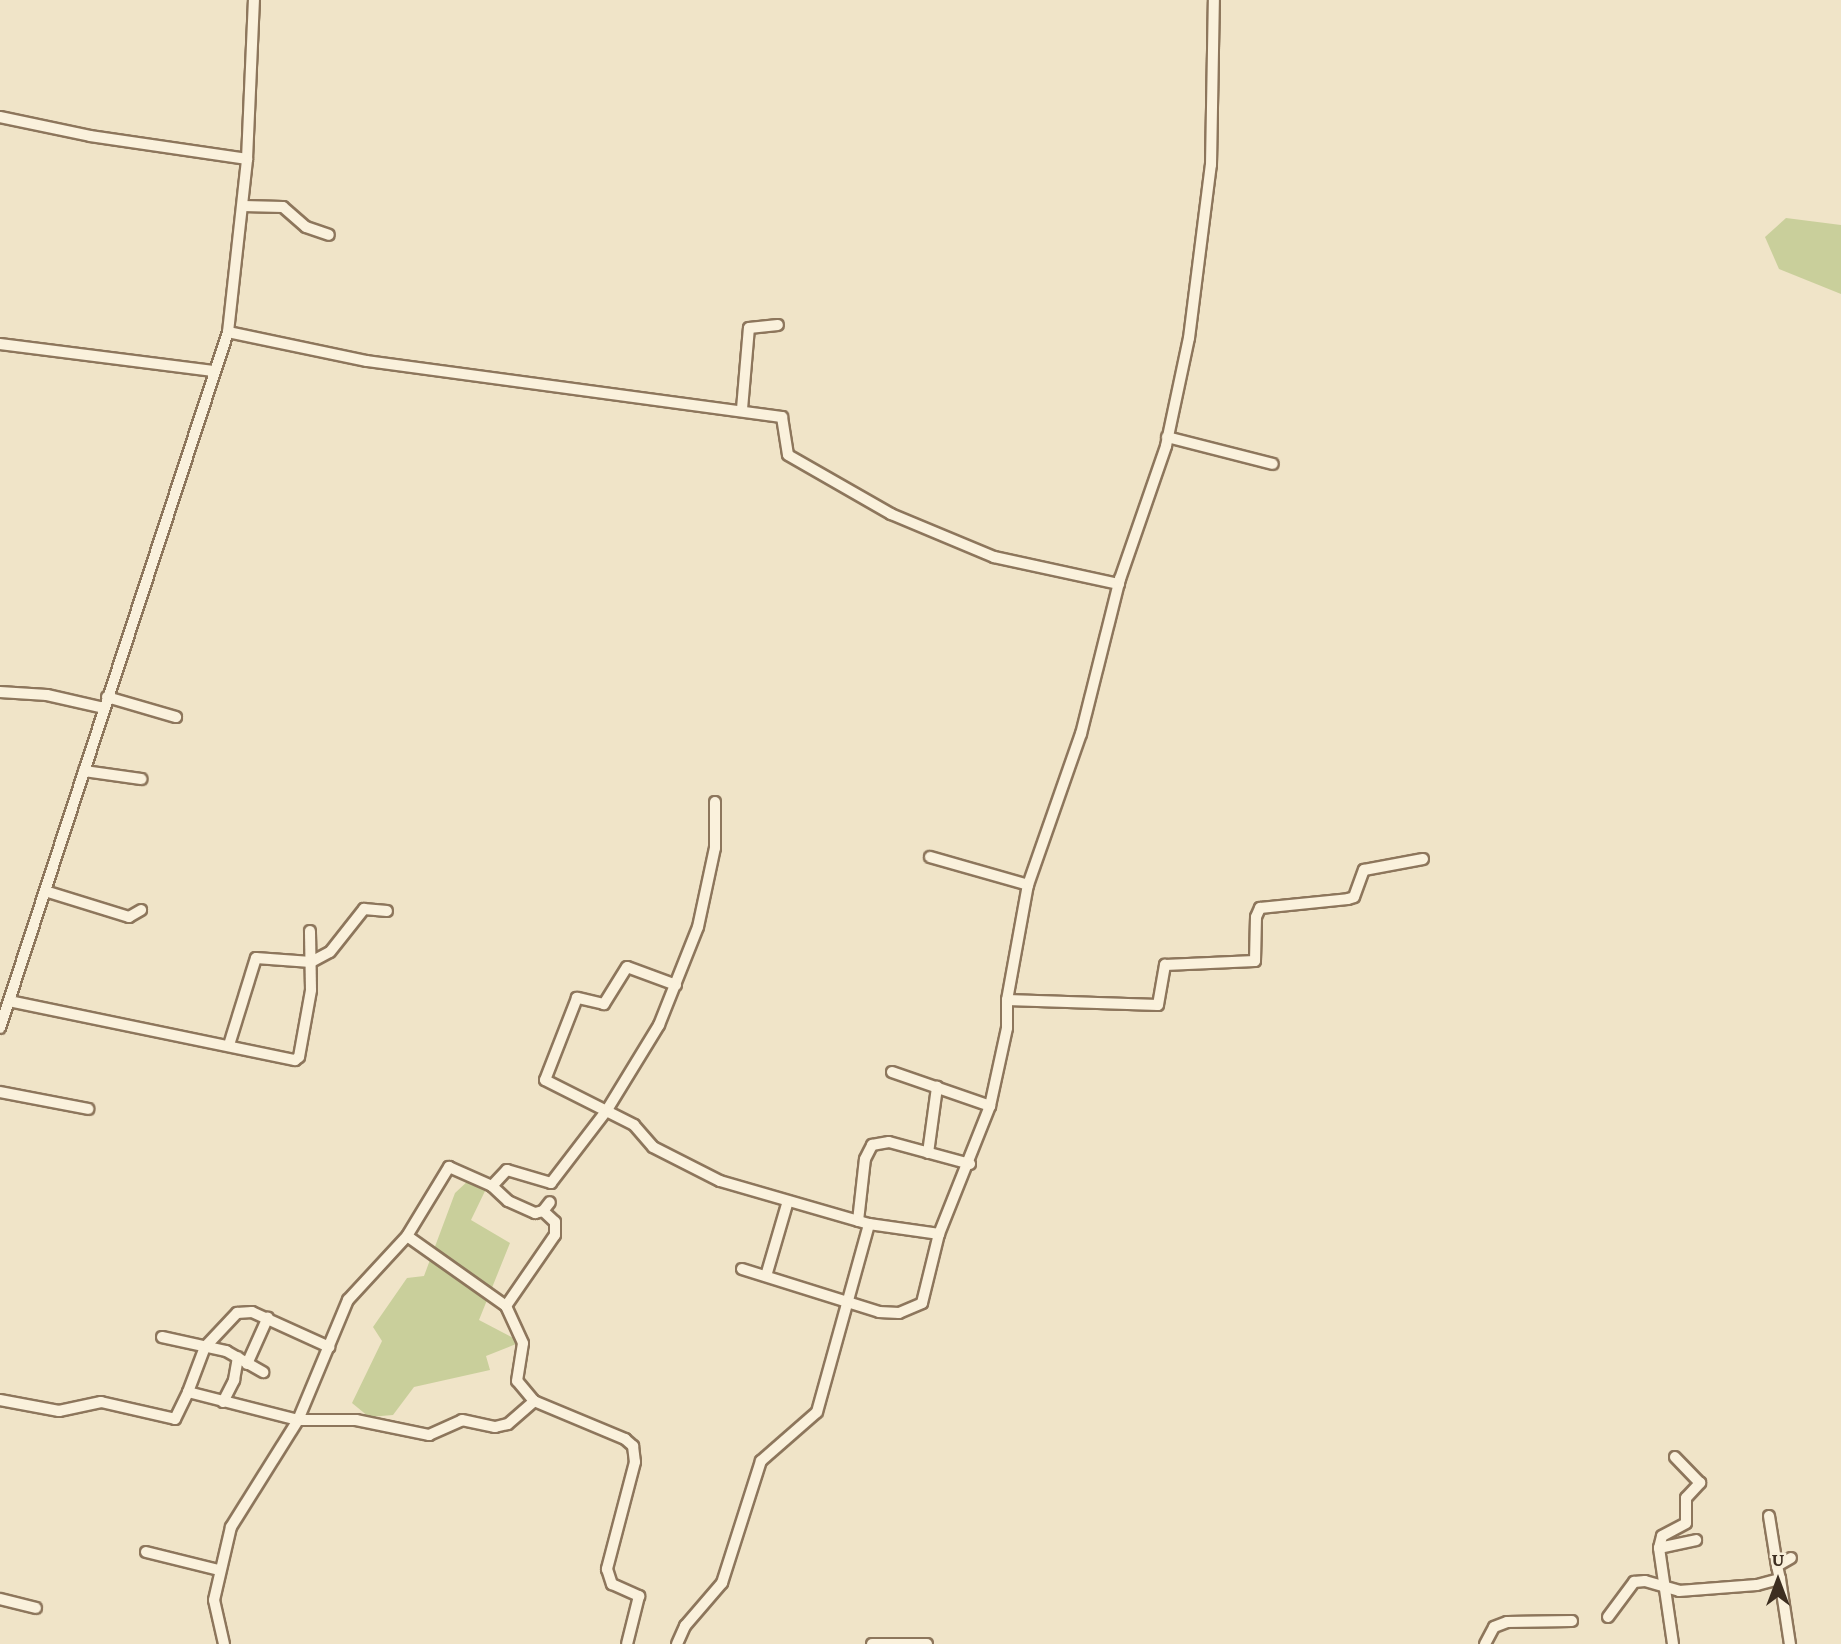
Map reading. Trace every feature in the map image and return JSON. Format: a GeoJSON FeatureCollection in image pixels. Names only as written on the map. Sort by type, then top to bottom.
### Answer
{"type":"FeatureCollection","features":[{"type":"Feature","properties":{"kind":"street"},"geometry":{"type":"LineString","coordinates":[[0,1028],[213,371],[228,332],[247,159],[254,0]]}},
{"type":"Feature","properties":{"kind":"street"},"geometry":{"type":"LineString","coordinates":[[742,1269],[847,1303],[892,1314],[917,1308],[924,1297],[939,1234],[970,1164],[990,1106],[1007,1028],[1007,1000],[1028,885],[1081,734],[1119,584],[1167,437],[1189,338],[1212,165],[1214,0]]}},
{"type":"Feature","properties":{"kind":"street"},"geometry":{"type":"LineString","coordinates":[[0,117],[90,136],[247,159]]}},
{"type":"Feature","properties":{"kind":"street"},"geometry":{"type":"LineString","coordinates":[[243,206],[283,207],[306,227],[329,235]]}},
{"type":"Feature","properties":{"kind":"street"},"geometry":{"type":"LineString","coordinates":[[742,409],[749,328],[778,325]]}},
{"type":"Feature","properties":{"kind":"street"},"geometry":{"type":"LineString","coordinates":[[228,332],[367,361],[661,404],[742,409],[782,417],[788,455],[926,531],[994,557],[1119,584]]}},
{"type":"Feature","properties":{"kind":"street"},"geometry":{"type":"LineString","coordinates":[[0,344],[213,371]]}},
{"type":"Feature","properties":{"kind":"street"},"geometry":{"type":"LineString","coordinates":[[1167,437],[1273,464]]}},
{"type":"Feature","properties":{"kind":"street"},"geometry":{"type":"LineString","coordinates":[[0,692],[105,703],[176,717]]}},
{"type":"Feature","properties":{"kind":"street"},"geometry":{"type":"LineString","coordinates":[[84,771],[141,779]]}},
{"type":"Feature","properties":{"kind":"street"},"geometry":{"type":"LineString","coordinates":[[492,1186],[507,1170],[551,1183],[607,1110],[659,1025],[698,927],[715,848],[715,802]]}},
{"type":"Feature","properties":{"kind":"street"},"geometry":{"type":"LineString","coordinates":[[930,857],[1028,885]]}},
{"type":"Feature","properties":{"kind":"street"},"geometry":{"type":"LineString","coordinates":[[1007,1000],[1158,1005],[1165,965],[1255,961],[1256,917],[1260,908],[1348,900],[1354,897],[1364,870],[1423,859]]}},
{"type":"Feature","properties":{"kind":"street"},"geometry":{"type":"LineString","coordinates":[[45,891],[129,917],[141,910]]}},
{"type":"Feature","properties":{"kind":"street"},"geometry":{"type":"LineString","coordinates":[[229,1045],[256,957],[311,962],[330,952],[358,913],[372,908],[387,911]]}},
{"type":"Feature","properties":{"kind":"street"},"geometry":{"type":"LineString","coordinates":[[9,1000],[291,1060],[299,1057],[312,990],[310,931]]}},
{"type":"Feature","properties":{"kind":"street"},"geometry":{"type":"LineString","coordinates":[[676,985],[627,967],[604,1004],[577,998],[545,1080],[637,1127],[653,1147],[720,1181],[869,1224],[939,1234]]}},
{"type":"Feature","properties":{"kind":"street"},"geometry":{"type":"LineString","coordinates":[[892,1072],[990,1106]]}},
{"type":"Feature","properties":{"kind":"street"},"geometry":{"type":"LineString","coordinates":[[928,1153],[937,1087]]}},
{"type":"Feature","properties":{"kind":"street"},"geometry":{"type":"LineString","coordinates":[[0,1091],[88,1109]]}},
{"type":"Feature","properties":{"kind":"street"},"geometry":{"type":"LineString","coordinates":[[858,1221],[865,1159],[872,1145],[889,1142],[970,1164]]}},
{"type":"Feature","properties":{"kind":"street"},"geometry":{"type":"LineString","coordinates":[[224,1644],[215,1618],[219,1570],[231,1527],[298,1420],[348,1300],[407,1237],[449,1167],[492,1186],[508,1201],[535,1213],[543,1211],[550,1202]]}},
{"type":"Feature","properties":{"kind":"street"},"geometry":{"type":"LineString","coordinates":[[766,1276],[788,1200]]}},
{"type":"Feature","properties":{"kind":"street"},"geometry":{"type":"LineString","coordinates":[[506,1306],[555,1235],[555,1222],[543,1211]]}},
{"type":"Feature","properties":{"kind":"street"},"geometry":{"type":"LineString","coordinates":[[677,1644],[685,1626],[722,1583],[761,1461],[817,1412],[869,1224]]}},
{"type":"Feature","properties":{"kind":"street"},"geometry":{"type":"LineString","coordinates":[[407,1237],[506,1306],[523,1343],[517,1381],[534,1401],[614,1434],[633,1446],[635,1462],[607,1569],[612,1584],[639,1596],[628,1644]]}},
{"type":"Feature","properties":{"kind":"street"},"geometry":{"type":"LineString","coordinates":[[0,1399],[60,1411],[101,1402],[176,1419],[205,1347],[237,1313],[268,1317],[329,1347]]}},
{"type":"Feature","properties":{"kind":"street"},"geometry":{"type":"LineString","coordinates":[[223,1402],[242,1360],[268,1317]]}},
{"type":"Feature","properties":{"kind":"street"},"geometry":{"type":"LineString","coordinates":[[162,1337],[205,1347],[242,1360],[263,1372]]}},
{"type":"Feature","properties":{"kind":"street"},"geometry":{"type":"LineString","coordinates":[[188,1392],[298,1420],[356,1420],[429,1435],[453,1422],[508,1424],[534,1401]]}},
{"type":"Feature","properties":{"kind":"street"},"geometry":{"type":"LineString","coordinates":[[1673,1644],[1659,1548],[1662,1536],[1686,1523],[1686,1498],[1700,1483],[1675,1457]]}},
{"type":"Feature","properties":{"kind":"street"},"geometry":{"type":"LineString","coordinates":[[1769,1516],[1790,1644]]}},
{"type":"Feature","properties":{"kind":"street"},"geometry":{"type":"LineString","coordinates":[[1659,1548],[1696,1540]]}},
{"type":"Feature","properties":{"kind":"street"},"geometry":{"type":"LineString","coordinates":[[146,1552],[219,1570]]}},
{"type":"Feature","properties":{"kind":"street"},"geometry":{"type":"LineString","coordinates":[[1777,1566],[1791,1558]]}},
{"type":"Feature","properties":{"kind":"street"},"geometry":{"type":"LineString","coordinates":[[1608,1617],[1633,1582],[1645,1581],[1665,1590],[1757,1585],[1780,1579]]}},
{"type":"Feature","properties":{"kind":"street"},"geometry":{"type":"LineString","coordinates":[[0,1599],[36,1608]]}},
{"type":"Feature","properties":{"kind":"street"},"geometry":{"type":"LineString","coordinates":[[1485,1644],[1494,1626],[1507,1622],[1572,1620]]}},
{"type":"Feature","properties":{"kind":"street"},"geometry":{"type":"LineString","coordinates":[[872,1644],[928,1644]]}},
{"type":"Feature","properties":{"kind":"green space"},"geometry":{"type":"Polygon","coordinates":[[[1786,218],[1841,225],[1841,294],[1779,269],[1765,237],[1786,218]]]}},
{"type":"Feature","properties":{"kind":"green space"},"geometry":{"type":"Polygon","coordinates":[[[470,1179],[486,1189],[471,1220],[510,1243],[479,1320],[521,1342],[486,1356],[490,1370],[414,1387],[393,1415],[369,1417],[352,1403],[382,1341],[373,1327],[407,1278],[424,1276],[455,1193],[470,1179]]]}}]}
